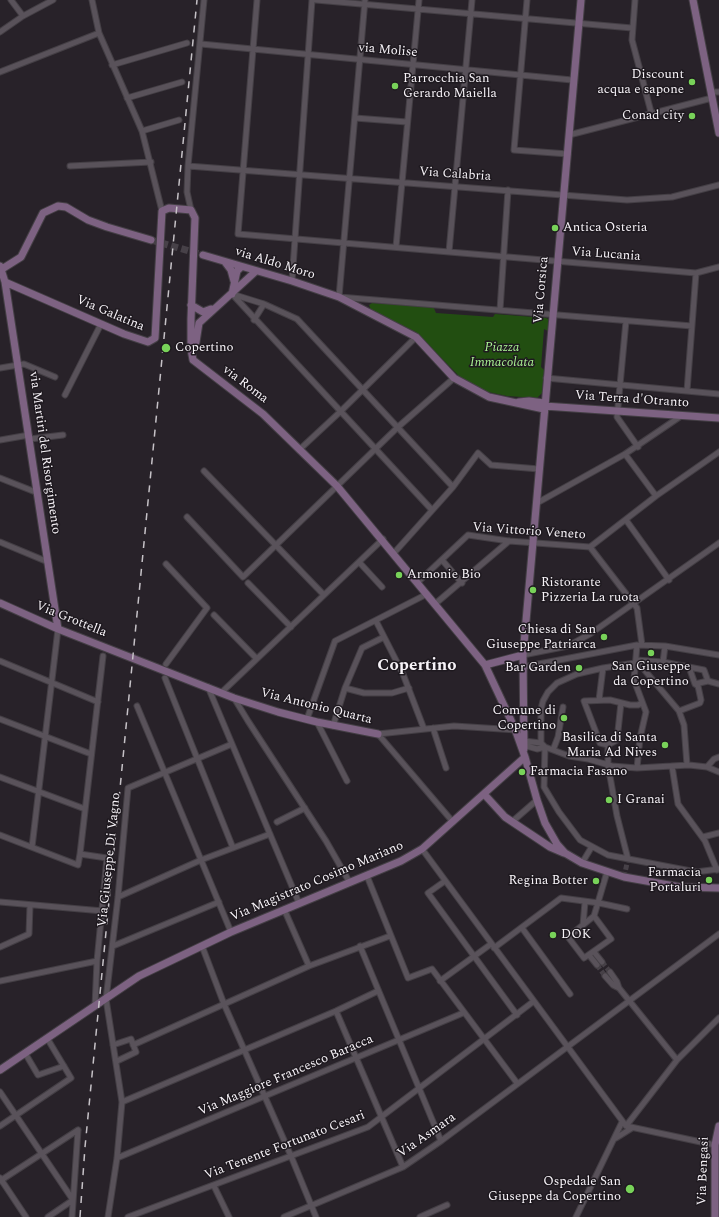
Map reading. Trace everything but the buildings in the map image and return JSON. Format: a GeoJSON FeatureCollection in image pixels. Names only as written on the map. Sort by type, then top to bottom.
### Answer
{"type":"FeatureCollection","features":[{"type":"Feature","properties":{"kind":"street"},"geometry":{"type":"LineString","coordinates":[[11,0],[23,16]]}},
{"type":"Feature","properties":{"kind":"street"},"geometry":{"type":"LineString","coordinates":[[0,32],[23,16],[53,0]]}},
{"type":"Feature","properties":{"kind":"street"},"geometry":{"type":"LineString","coordinates":[[92,0],[99,33],[142,131],[151,162],[162,211],[169,208],[191,210],[187,192],[188,166],[201,44],[204,0]]}},
{"type":"Feature","properties":{"kind":"street"},"geometry":{"type":"LineString","coordinates":[[257,0],[238,234],[396,247],[418,0]]}},
{"type":"Feature","properties":{"kind":"street"},"geometry":{"type":"LineString","coordinates":[[292,281],[312,0]]}},
{"type":"Feature","properties":{"kind":"street"},"geometry":{"type":"LineString","coordinates":[[316,0],[365,2],[418,9],[632,28]]}},
{"type":"Feature","properties":{"kind":"street"},"geometry":{"type":"LineString","coordinates":[[449,252],[472,0]]}},
{"type":"Feature","properties":{"kind":"street"},"geometry":{"type":"LineString","coordinates":[[526,0],[514,150],[568,154]]}},
{"type":"Feature","properties":{"kind":"street","name":"Via Corsica"},"geometry":{"type":"LineString","coordinates":[[565,853],[550,833],[537,800],[525,757],[523,744],[523,655],[546,378],[568,154],[572,80],[581,0]]}},
{"type":"Feature","properties":{"kind":"street"},"geometry":{"type":"LineString","coordinates":[[635,0],[632,40],[651,112]]}},
{"type":"Feature","properties":{"kind":"street"},"geometry":{"type":"LineString","coordinates":[[693,0],[714,94],[719,134]]}},
{"type":"Feature","properties":{"kind":"street"},"geometry":{"type":"LineString","coordinates":[[339,297],[365,2]]}},
{"type":"Feature","properties":{"kind":"street"},"geometry":{"type":"LineString","coordinates":[[0,72],[99,33]]}},
{"type":"Feature","properties":{"kind":"street"},"geometry":{"type":"LineString","coordinates":[[112,65],[187,43]]}},
{"type":"Feature","properties":{"kind":"street","name":"via Molise"},"geometry":{"type":"LineString","coordinates":[[201,44],[572,80]]}},
{"type":"Feature","properties":{"kind":"street"},"geometry":{"type":"LineString","coordinates":[[127,98],[182,82]]}},
{"type":"Feature","properties":{"kind":"street"},"geometry":{"type":"LineString","coordinates":[[569,135],[714,94]]}},
{"type":"Feature","properties":{"kind":"street"},"geometry":{"type":"LineString","coordinates":[[355,118],[407,122]]}},
{"type":"Feature","properties":{"kind":"street"},"geometry":{"type":"LineString","coordinates":[[142,131],[179,120]]}},
{"type":"Feature","properties":{"kind":"street"},"geometry":{"type":"LineString","coordinates":[[70,166],[151,162]]}},
{"type":"Feature","properties":{"kind":"street","name":"Via Calabria"},"geometry":{"type":"LineString","coordinates":[[188,166],[635,200],[672,197],[719,185]]}},
{"type":"Feature","properties":{"kind":"street"},"geometry":{"type":"LineString","coordinates":[[500,310],[508,190]]}},
{"type":"Feature","properties":{"kind":"street"},"geometry":{"type":"LineString","coordinates":[[3,281],[1,268],[21,257],[43,213],[58,206],[66,207],[95,222],[151,240]]}},
{"type":"Feature","properties":{"kind":"street","name":"via Roma"},"geometry":{"type":"LineString","coordinates":[[191,210],[195,218],[196,241],[191,305],[191,349],[193,360],[263,414],[337,486],[418,582],[485,665],[523,744]]}},
{"type":"Feature","properties":{"kind":"street","name":"Via Galatina"},"geometry":{"type":"LineString","coordinates":[[3,281],[101,324],[148,342],[155,338],[162,211]]}},
{"type":"Feature","properties":{"kind":"street","name":"Via Lucania"},"geometry":{"type":"LineString","coordinates":[[396,247],[696,273],[719,267]]}},
{"type":"Feature","properties":{"kind":"street","name":"via Aldo Moro"},"geometry":{"type":"LineString","coordinates":[[203,255],[292,281],[339,297]]}},
{"type":"Feature","properties":{"kind":"street"},"geometry":{"type":"LineString","coordinates":[[225,262],[231,270],[237,284]]}},
{"type":"Feature","properties":{"kind":"street"},"geometry":{"type":"LineString","coordinates":[[191,349],[196,342],[199,323],[213,308],[232,294],[242,278],[241,266]]}},
{"type":"Feature","properties":{"kind":"street"},"geometry":{"type":"LineString","coordinates":[[237,284],[256,271]]}},
{"type":"Feature","properties":{"kind":"street"},"geometry":{"type":"LineString","coordinates":[[687,391],[696,273]]}},
{"type":"Feature","properties":{"kind":"street","name":"via Martiri del Risorgimento"},"geometry":{"type":"LineString","coordinates":[[3,281],[19,365],[58,629]]}},
{"type":"Feature","properties":{"kind":"street"},"geometry":{"type":"LineString","coordinates":[[232,294],[264,304],[297,318],[453,487]]}},
{"type":"Feature","properties":{"kind":"street"},"geometry":{"type":"LineString","coordinates":[[232,294],[254,320],[342,411],[432,510]]}},
{"type":"Feature","properties":{"kind":"street"},"geometry":{"type":"LineString","coordinates":[[339,297],[692,326]]}},
{"type":"Feature","properties":{"kind":"street"},"geometry":{"type":"LineString","coordinates":[[187,517],[242,576],[398,427],[454,378],[416,337],[339,297]]}},
{"type":"Feature","properties":{"kind":"street"},"geometry":{"type":"LineString","coordinates":[[254,320],[264,304]]}},
{"type":"Feature","properties":{"kind":"street"},"geometry":{"type":"LineString","coordinates":[[191,305],[203,312]]}},
{"type":"Feature","properties":{"kind":"street"},"geometry":{"type":"LineString","coordinates":[[191,319],[213,308]]}},
{"type":"Feature","properties":{"kind":"street"},"geometry":{"type":"LineString","coordinates":[[191,319],[199,323]]}},
{"type":"Feature","properties":{"kind":"street"},"geometry":{"type":"LineString","coordinates":[[626,321],[619,410],[617,417],[638,447]]}},
{"type":"Feature","properties":{"kind":"street"},"geometry":{"type":"LineString","coordinates":[[65,395],[101,324]]}},
{"type":"Feature","properties":{"kind":"street"},"geometry":{"type":"LineString","coordinates":[[299,450],[364,390],[416,337]]}},
{"type":"Feature","properties":{"kind":"street"},"geometry":{"type":"LineString","coordinates":[[0,368],[24,364],[54,377]]}},
{"type":"Feature","properties":{"kind":"street","name":"Via Terra d'Otranto"},"geometry":{"type":"LineString","coordinates":[[454,378],[489,397],[515,403],[719,418]]}},
{"type":"Feature","properties":{"kind":"street"},"geometry":{"type":"LineString","coordinates":[[546,378],[719,394]]}},
{"type":"Feature","properties":{"kind":"street"},"geometry":{"type":"LineString","coordinates":[[536,503],[638,447],[682,415]]}},
{"type":"Feature","properties":{"kind":"street"},"geometry":{"type":"LineString","coordinates":[[0,440],[63,434]]}},
{"type":"Feature","properties":{"kind":"street"},"geometry":{"type":"LineString","coordinates":[[590,547],[656,496],[719,452]]}},
{"type":"Feature","properties":{"kind":"street"},"geometry":{"type":"LineString","coordinates":[[394,553],[453,487],[478,453],[491,465],[539,469]]}},
{"type":"Feature","properties":{"kind":"street"},"geometry":{"type":"LineString","coordinates":[[625,454],[656,496]]}},
{"type":"Feature","properties":{"kind":"street"},"geometry":{"type":"LineString","coordinates":[[204,471],[324,595]]}},
{"type":"Feature","properties":{"kind":"street"},"geometry":{"type":"LineString","coordinates":[[0,478],[38,493]]}},
{"type":"Feature","properties":{"kind":"street"},"geometry":{"type":"LineString","coordinates":[[626,520],[669,580]]}},
{"type":"Feature","properties":{"kind":"street","name":"Via Vittorio Veneto"},"geometry":{"type":"LineString","coordinates":[[418,582],[468,536],[509,541],[590,547],[633,605],[637,608],[639,645],[634,680],[643,705]]}},
{"type":"Feature","properties":{"kind":"street"},"geometry":{"type":"LineString","coordinates":[[222,692],[382,539]]}},
{"type":"Feature","properties":{"kind":"street"},"geometry":{"type":"LineString","coordinates":[[435,604],[462,583],[509,541]]}},
{"type":"Feature","properties":{"kind":"street"},"geometry":{"type":"LineString","coordinates":[[0,542],[48,562]]}},
{"type":"Feature","properties":{"kind":"street"},"geometry":{"type":"LineString","coordinates":[[485,665],[523,655],[568,646],[590,634],[633,605],[719,544]]}},
{"type":"Feature","properties":{"kind":"street"},"geometry":{"type":"LineString","coordinates":[[442,560],[462,583]]}},
{"type":"Feature","properties":{"kind":"street"},"geometry":{"type":"LineString","coordinates":[[359,562],[382,587]]}},
{"type":"Feature","properties":{"kind":"street"},"geometry":{"type":"LineString","coordinates":[[166,564],[207,608],[166,664]]}},
{"type":"Feature","properties":{"kind":"street"},"geometry":{"type":"LineString","coordinates":[[248,583],[291,627]]}},
{"type":"Feature","properties":{"kind":"street"},"geometry":{"type":"LineString","coordinates":[[307,719],[335,641],[427,594]]}},
{"type":"Feature","properties":{"kind":"street","name":"Via Grottella"},"geometry":{"type":"LineString","coordinates":[[0,604],[133,659]]}},
{"type":"Feature","properties":{"kind":"street"},"geometry":{"type":"LineString","coordinates":[[214,615],[256,658]]}},
{"type":"Feature","properties":{"kind":"street"},"geometry":{"type":"LineString","coordinates":[[376,621],[409,688],[424,729]]}},
{"type":"Feature","properties":{"kind":"street"},"geometry":{"type":"LineString","coordinates":[[32,847],[58,629]]}},
{"type":"Feature","properties":{"kind":"street"},"geometry":{"type":"LineString","coordinates":[[333,726],[345,688],[362,648],[384,637]]}},
{"type":"Feature","properties":{"kind":"street"},"geometry":{"type":"LineString","coordinates":[[524,666],[639,645],[664,646],[719,655]]}},
{"type":"Feature","properties":{"kind":"street"},"geometry":{"type":"LineString","coordinates":[[568,646],[570,657]]}},
{"type":"Feature","properties":{"kind":"street"},"geometry":{"type":"LineString","coordinates":[[663,662],[664,646]]}},
{"type":"Feature","properties":{"kind":"street"},"geometry":{"type":"LineString","coordinates":[[0,835],[78,865],[103,656]]}},
{"type":"Feature","properties":{"kind":"street","name":"Via Antonio Quarta"},"geometry":{"type":"LineString","coordinates":[[133,659],[208,686],[234,698],[333,726],[378,734],[454,726],[514,727]]}},
{"type":"Feature","properties":{"kind":"street"},"geometry":{"type":"LineString","coordinates":[[0,661],[98,702]]}},
{"type":"Feature","properties":{"kind":"street"},"geometry":{"type":"LineString","coordinates":[[636,662],[679,711],[684,725],[687,765]]}},
{"type":"Feature","properties":{"kind":"street"},"geometry":{"type":"LineString","coordinates":[[672,766],[678,804],[703,837],[718,870],[696,872],[608,856],[591,848],[580,840],[548,796],[544,787],[541,709],[548,692],[558,683],[577,674],[636,662],[663,662],[704,670],[708,681]]}},
{"type":"Feature","properties":{"kind":"street"},"geometry":{"type":"LineString","coordinates":[[679,711],[700,703],[702,700],[698,686],[695,684],[689,667]]}},
{"type":"Feature","properties":{"kind":"street"},"geometry":{"type":"LineString","coordinates":[[599,700],[603,668]]}},
{"type":"Feature","properties":{"kind":"street"},"geometry":{"type":"LineString","coordinates":[[165,678],[233,848]]}},
{"type":"Feature","properties":{"kind":"street"},"geometry":{"type":"LineString","coordinates":[[695,684],[708,681],[719,684]]}},
{"type":"Feature","properties":{"kind":"street"},"geometry":{"type":"LineString","coordinates":[[208,686],[299,903]]}},
{"type":"Feature","properties":{"kind":"street"},"geometry":{"type":"LineString","coordinates":[[345,688],[364,693],[392,694],[409,688]]}},
{"type":"Feature","properties":{"kind":"street"},"geometry":{"type":"LineString","coordinates":[[234,698],[326,841],[350,883]]}},
{"type":"Feature","properties":{"kind":"street"},"geometry":{"type":"LineString","coordinates":[[621,703],[617,740],[608,745],[600,743],[584,701],[599,700],[621,703],[630,706],[643,705],[646,712],[640,738],[637,768]]}},
{"type":"Feature","properties":{"kind":"street"},"geometry":{"type":"LineString","coordinates":[[136,706],[231,932]]}},
{"type":"Feature","properties":{"kind":"street"},"geometry":{"type":"LineString","coordinates":[[553,750],[558,737],[563,707]]}},
{"type":"Feature","properties":{"kind":"street"},"geometry":{"type":"LineString","coordinates":[[0,719],[91,754]]}},
{"type":"Feature","properties":{"kind":"street"},"geometry":{"type":"LineString","coordinates":[[317,722],[347,782]]}},
{"type":"Feature","properties":{"kind":"street"},"geometry":{"type":"LineString","coordinates":[[514,727],[523,729]]}},
{"type":"Feature","properties":{"kind":"street"},"geometry":{"type":"LineString","coordinates":[[432,728],[446,768]]}},
{"type":"Feature","properties":{"kind":"street"},"geometry":{"type":"LineString","coordinates":[[378,734],[453,822]]}},
{"type":"Feature","properties":{"kind":"street","name":"Via Giuseppe Di Vagno"},"geometry":{"type":"LineString","coordinates":[[100,1003],[113,946],[128,788],[232,744]]}},
{"type":"Feature","properties":{"kind":"street"},"geometry":{"type":"LineString","coordinates":[[523,744],[536,749],[543,745]]}},
{"type":"Feature","properties":{"kind":"street"},"geometry":{"type":"LineString","coordinates":[[543,745],[569,756],[588,759],[608,765],[637,768],[687,765],[707,766],[719,772]]}},
{"type":"Feature","properties":{"kind":"street"},"geometry":{"type":"LineString","coordinates":[[608,745],[608,765],[617,816],[628,859]]}},
{"type":"Feature","properties":{"kind":"street","name":"Via Magistrato Cosimo Mariano"},"geometry":{"type":"LineString","coordinates":[[0,1070],[139,976],[231,932],[401,862],[422,849],[525,757]]}},
{"type":"Feature","properties":{"kind":"street"},"geometry":{"type":"LineString","coordinates":[[707,766],[714,759],[719,757]]}},
{"type":"Feature","properties":{"kind":"street"},"geometry":{"type":"LineString","coordinates":[[0,777],[85,809]]}},
{"type":"Feature","properties":{"kind":"street"},"geometry":{"type":"LineString","coordinates":[[484,794],[505,817],[550,847],[565,853],[582,863],[607,872],[680,887],[719,888]]}},
{"type":"Feature","properties":{"kind":"street"},"geometry":{"type":"LineString","coordinates":[[513,821],[537,800]]}},
{"type":"Feature","properties":{"kind":"street"},"geometry":{"type":"LineString","coordinates":[[277,822],[305,808]]}},
{"type":"Feature","properties":{"kind":"street"},"geometry":{"type":"LineString","coordinates":[[539,839],[545,838],[550,833]]}},
{"type":"Feature","properties":{"kind":"street"},"geometry":{"type":"LineString","coordinates":[[703,837],[719,833]]}},
{"type":"Feature","properties":{"kind":"street"},"geometry":{"type":"LineString","coordinates":[[118,897],[201,860],[270,834]]}},
{"type":"Feature","properties":{"kind":"street"},"geometry":{"type":"LineString","coordinates":[[582,863],[591,848]]}},
{"type":"Feature","properties":{"kind":"street"},"geometry":{"type":"LineString","coordinates":[[422,849],[624,1124],[632,1128],[715,1145]]}},
{"type":"Feature","properties":{"kind":"street"},"geometry":{"type":"LineString","coordinates":[[80,854],[107,858],[97,961],[100,1003],[117,1061],[122,1102],[117,1158],[108,1217]]}},
{"type":"Feature","properties":{"kind":"street"},"geometry":{"type":"LineString","coordinates":[[594,916],[611,939],[584,958],[568,937],[594,916],[607,872]]}},
{"type":"Feature","properties":{"kind":"street"},"geometry":{"type":"LineString","coordinates":[[367,876],[408,978],[432,969],[517,1083]]}},
{"type":"Feature","properties":{"kind":"street"},"geometry":{"type":"LineString","coordinates":[[445,881],[428,893],[517,1015]]}},
{"type":"Feature","properties":{"kind":"street"},"geometry":{"type":"LineString","coordinates":[[440,981],[474,957],[522,928],[561,898],[599,903],[627,909]]}},
{"type":"Feature","properties":{"kind":"street"},"geometry":{"type":"LineString","coordinates":[[0,902],[103,911]]}},
{"type":"Feature","properties":{"kind":"street"},"geometry":{"type":"LineString","coordinates":[[113,946],[219,902]]}},
{"type":"Feature","properties":{"kind":"street"},"geometry":{"type":"LineString","coordinates":[[582,925],[585,902]]}},
{"type":"Feature","properties":{"kind":"street"},"geometry":{"type":"LineString","coordinates":[[0,947],[29,934],[30,905]]}},
{"type":"Feature","properties":{"kind":"street"},"geometry":{"type":"LineString","coordinates":[[284,909],[309,966]]}},
{"type":"Feature","properties":{"kind":"street"},"geometry":{"type":"LineString","coordinates":[[522,928],[570,994]]}},
{"type":"Feature","properties":{"kind":"street","name":"Via Asmara"},"geometry":{"type":"LineString","coordinates":[[284,1217],[403,1167],[441,1141],[719,934]]}},
{"type":"Feature","properties":{"kind":"street"},"geometry":{"type":"LineString","coordinates":[[133,1045],[309,966],[390,936]]}},
{"type":"Feature","properties":{"kind":"street"},"geometry":{"type":"LineString","coordinates":[[202,946],[243,1050],[291,1156],[316,1217]]}},
{"type":"Feature","properties":{"kind":"street"},"geometry":{"type":"LineString","coordinates":[[360,946],[441,1141]]}},
{"type":"Feature","properties":{"kind":"street"},"geometry":{"type":"LineString","coordinates":[[592,953],[602,962]]}},
{"type":"Feature","properties":{"kind":"street"},"geometry":{"type":"LineString","coordinates":[[592,953],[597,965]]}},
{"type":"Feature","properties":{"kind":"street"},"geometry":{"type":"LineString","coordinates":[[0,981],[97,961]]}},
{"type":"Feature","properties":{"kind":"street"},"geometry":{"type":"LineString","coordinates":[[610,972],[619,988],[677,1060]]}},
{"type":"Feature","properties":{"kind":"street"},"geometry":{"type":"LineString","coordinates":[[605,976],[613,985],[619,988]]}},
{"type":"Feature","properties":{"kind":"street"},"geometry":{"type":"LineString","coordinates":[[122,1102],[336,1011],[378,991]]}},
{"type":"Feature","properties":{"kind":"street","name":"Via Tenente Fortunato Cesari"},"geometry":{"type":"LineString","coordinates":[[128,1217],[144,1214],[368,1127],[382,1118],[534,1002]]}},
{"type":"Feature","properties":{"kind":"street"},"geometry":{"type":"LineString","coordinates":[[336,1011],[403,1167]]}},
{"type":"Feature","properties":{"kind":"street","name":"Via Maggiore Francesco Baracca"},"geometry":{"type":"LineString","coordinates":[[117,1158],[400,1040],[463,1012]]}},
{"type":"Feature","properties":{"kind":"street"},"geometry":{"type":"LineString","coordinates":[[576,1217],[616,1138],[617,1132],[677,1060],[719,1018]]}},
{"type":"Feature","properties":{"kind":"street"},"geometry":{"type":"LineString","coordinates":[[0,1126],[71,1078],[48,1038]]}},
{"type":"Feature","properties":{"kind":"street"},"geometry":{"type":"LineString","coordinates":[[113,1045],[131,1039],[136,1052],[117,1061]]}},
{"type":"Feature","properties":{"kind":"street"},"geometry":{"type":"LineString","coordinates":[[25,1053],[38,1075],[64,1066]]}},
{"type":"Feature","properties":{"kind":"street"},"geometry":{"type":"LineString","coordinates":[[0,1092],[73,1200]]}},
{"type":"Feature","properties":{"kind":"street","name":"Via Bengasi"},"geometry":{"type":"LineString","coordinates":[[715,1217],[715,1145],[719,1126]]}},
{"type":"Feature","properties":{"kind":"street"},"geometry":{"type":"LineString","coordinates":[[616,1138],[632,1128]]}},
{"type":"Feature","properties":{"kind":"street"},"geometry":{"type":"LineString","coordinates":[[26,1217],[1,1180],[78,1130],[72,1217]]}},
{"type":"Feature","properties":{"kind":"street"},"geometry":{"type":"LineString","coordinates":[[214,1186],[229,1217]]}},
{"type":"Feature","properties":{"kind":"street"},"geometry":{"type":"LineString","coordinates":[[48,1217],[73,1200]]}},
{"type":"Feature","properties":{"kind":"street"},"geometry":{"type":"LineString","coordinates":[[420,1217],[447,1205]]}},
{"type":"Feature","properties":{"kind":"green space","name":"Piazza Immacolata"},"geometry":{"type":"Polygon","coordinates":[[[372,303],[433,306],[436,313],[493,317],[495,314],[548,319],[548,331],[544,329],[541,367],[544,370],[542,393],[537,398],[507,396],[484,391],[472,385],[458,375],[416,332],[371,310],[369,305],[372,303]]]}},
{"type":"Feature","properties":{"kind":"tunnel"},"geometry":{"type":"LineString","coordinates":[[151,240],[203,255]]}},
{"type":"Feature","properties":{"kind":"tunnel"},"geometry":{"type":"LineString","coordinates":[[624,877],[628,859]]}},
{"type":"Feature","properties":{"kind":"tunnel"},"geometry":{"type":"LineString","coordinates":[[602,962],[610,972]]}},
{"type":"Feature","properties":{"kind":"tunnel"},"geometry":{"type":"LineString","coordinates":[[597,965],[605,976]]}},
{"type":"Feature","properties":{"kind":"railway"},"geometry":{"type":"LineString","coordinates":[[80,1217],[85,1147],[197,0]]}},
{"type":"Feature","properties":{"kind":"place","name":"Discount acqua e sapone"},"geometry":{"type":"Point","coordinates":[692,82]}},
{"type":"Feature","properties":{"kind":"place","name":"Parrocchia San Gerardo Maiella"},"geometry":{"type":"Point","coordinates":[395,86]}},
{"type":"Feature","properties":{"kind":"place","name":"Conad city"},"geometry":{"type":"Point","coordinates":[692,116]}},
{"type":"Feature","properties":{"kind":"place","name":"Antica Osteria"},"geometry":{"type":"Point","coordinates":[555,228]}},
{"type":"Feature","properties":{"kind":"place","name":"Copertino"},"geometry":{"type":"Point","coordinates":[166,348]}},
{"type":"Feature","properties":{"kind":"place","name":"Armonie Bio"},"geometry":{"type":"Point","coordinates":[399,575]}},
{"type":"Feature","properties":{"kind":"place","name":"Ristorante Pizzeria La ruota"},"geometry":{"type":"Point","coordinates":[533,590]}},
{"type":"Feature","properties":{"kind":"place","name":"Chiesa di San Giuseppe Patriarca"},"geometry":{"type":"Point","coordinates":[604,637]}},
{"type":"Feature","properties":{"kind":"place","name":"San Giuseppe da Copertino"},"geometry":{"type":"Point","coordinates":[651,653]}},
{"type":"Feature","properties":{"kind":"place","name":"Bar Garden"},"geometry":{"type":"Point","coordinates":[579,668]}},
{"type":"Feature","properties":{"kind":"place","name":"Comune di Copertino"},"geometry":{"type":"Point","coordinates":[564,718]}},
{"type":"Feature","properties":{"kind":"place","name":"Basilica di Santa Maria Ad Nives"},"geometry":{"type":"Point","coordinates":[665,745]}},
{"type":"Feature","properties":{"kind":"place","name":"Farmacia Fasano"},"geometry":{"type":"Point","coordinates":[522,772]}},
{"type":"Feature","properties":{"kind":"place","name":"I Granai"},"geometry":{"type":"Point","coordinates":[609,800]}},
{"type":"Feature","properties":{"kind":"place","name":"Farmacia Portaluri"},"geometry":{"type":"Point","coordinates":[709,880]}},
{"type":"Feature","properties":{"kind":"place","name":"Regina Botter"},"geometry":{"type":"Point","coordinates":[596,881]}},
{"type":"Feature","properties":{"kind":"place","name":"DOK"},"geometry":{"type":"Point","coordinates":[553,935]}},
{"type":"Feature","properties":{"kind":"place","name":"Ospedale San Giuseppe da Copertino"},"geometry":{"type":"Point","coordinates":[630,1189]}},
{"type":"Feature","properties":{"kind":"district","name":"Copertino"},"geometry":{"type":"Point","coordinates":[417,667]}}]}
